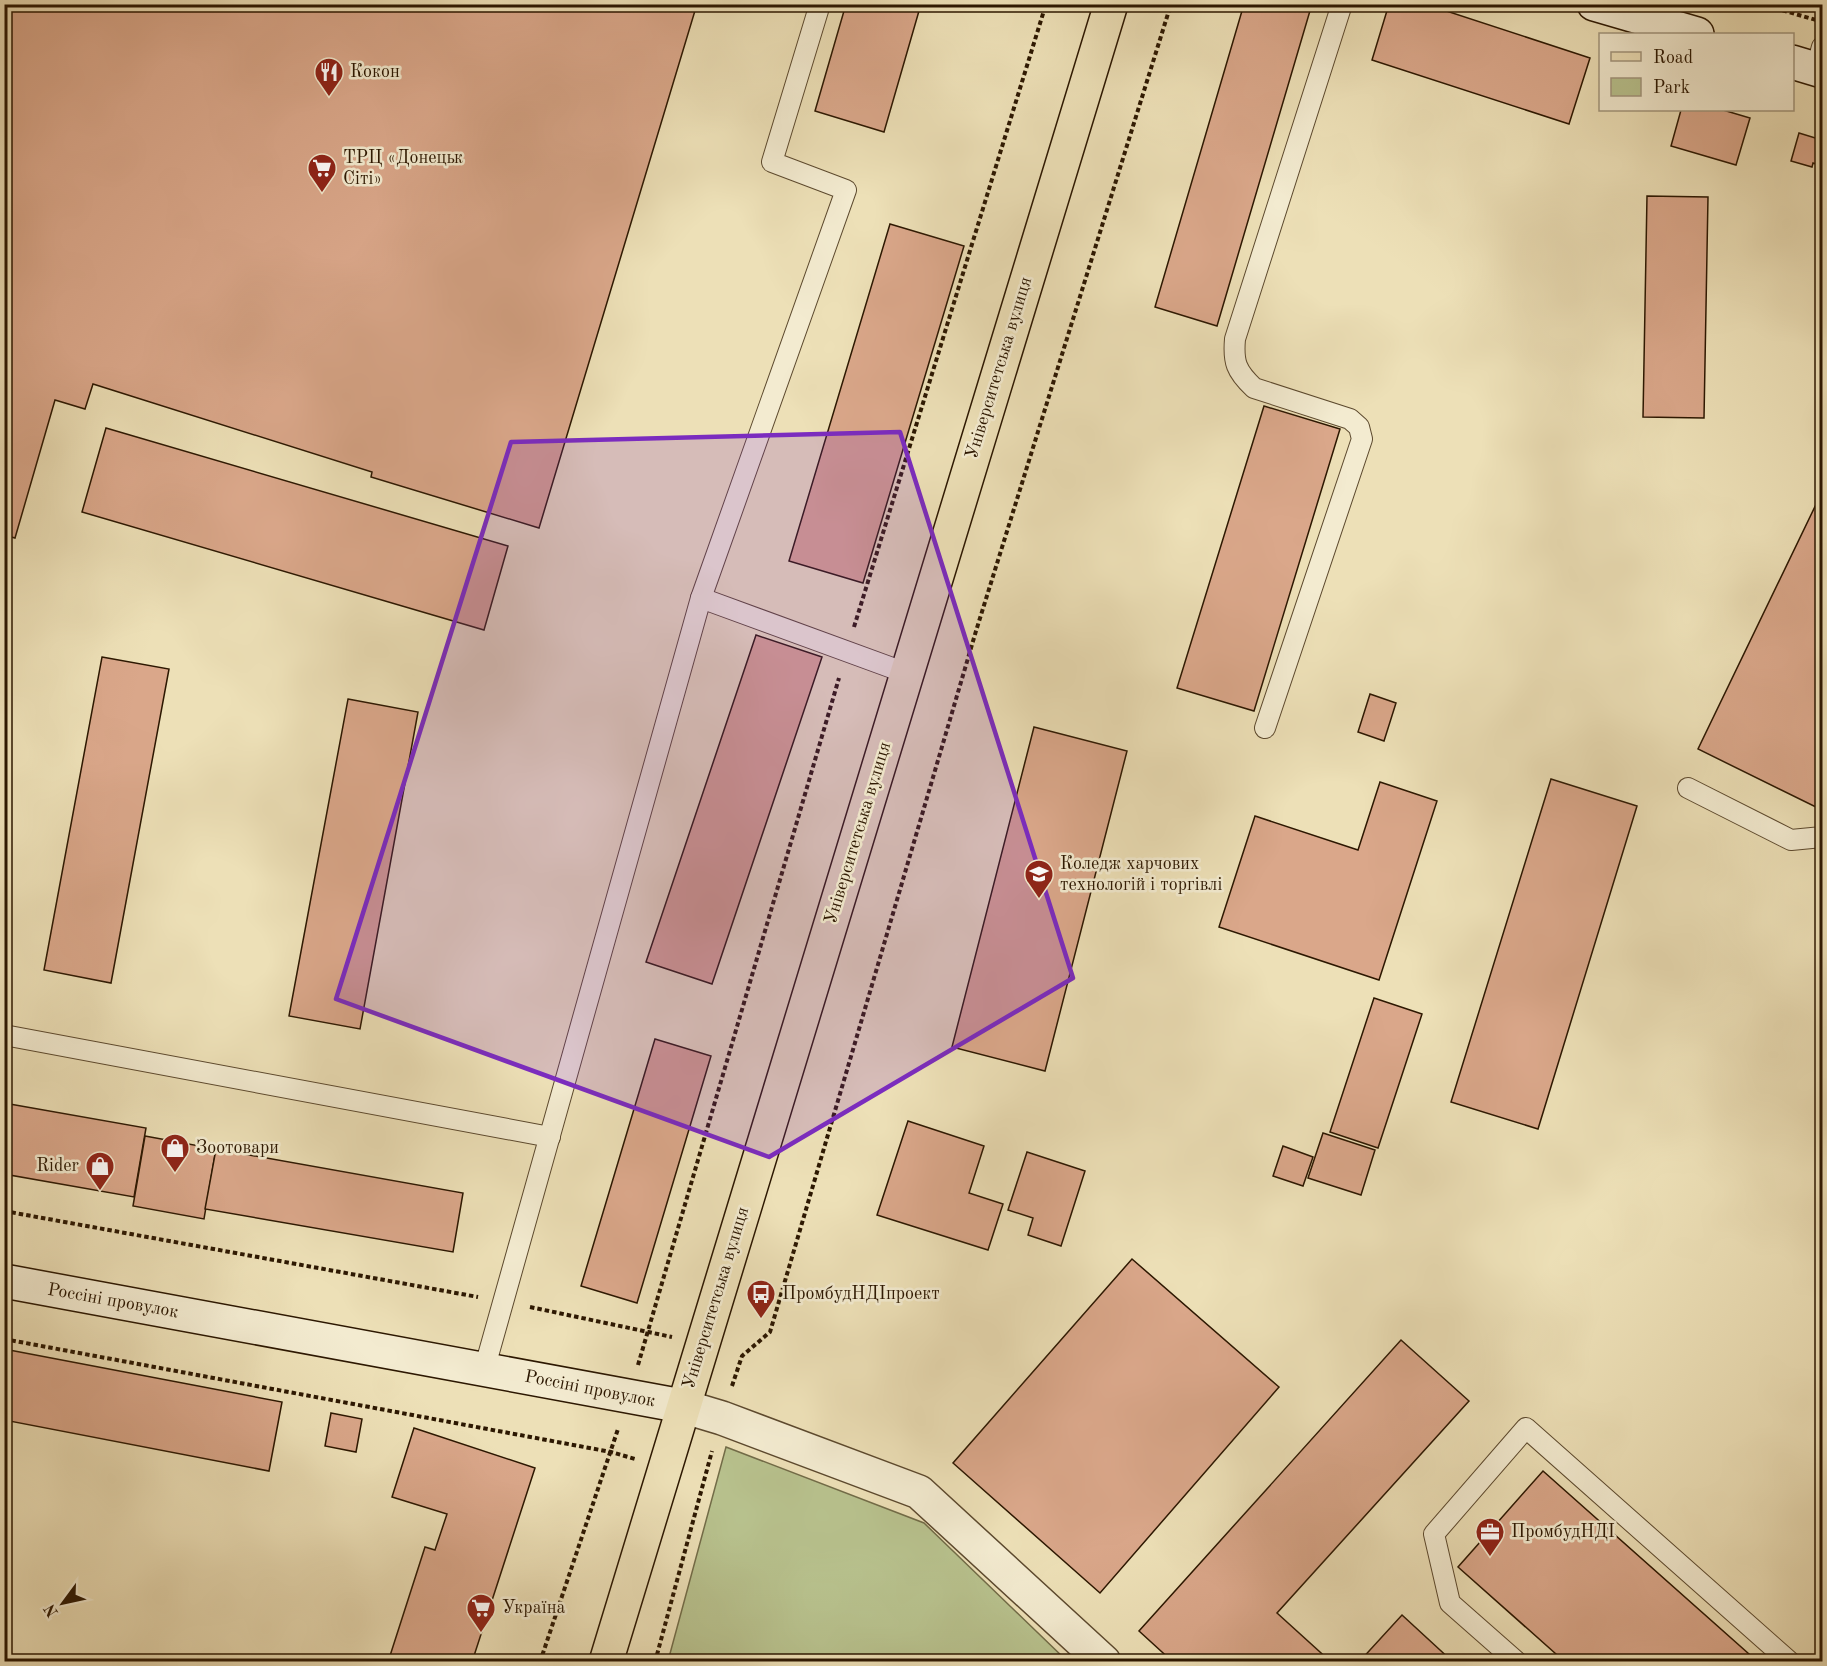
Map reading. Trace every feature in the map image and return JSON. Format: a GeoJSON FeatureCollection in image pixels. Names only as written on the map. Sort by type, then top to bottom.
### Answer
{"type":"FeatureCollection","features":[{"type":"Feature","properties":{"kind":"main road","name":"Університетська вулиця"},"geometry":{"type":"LineString","coordinates":[[606,1662],[1110,4]]}},
{"type":"Feature","properties":{"kind":"street"},"geometry":{"type":"LineString","coordinates":[[1594,4],[1694,33]]}},
{"type":"Feature","properties":{"kind":"street","name":"Россіні провулок"},"geometry":{"type":"LineString","coordinates":[[4,1281],[682,1406],[722,1418],[919,1492],[1104,1662]]}},
{"type":"Feature","properties":{"kind":"lane"},"geometry":{"type":"LineString","coordinates":[[484,1370],[701,598],[846,190],[772,162],[820,4]]}},
{"type":"Feature","properties":{"kind":"lane"},"geometry":{"type":"LineString","coordinates":[[1265,728],[1362,439],[1359,427],[1350,419],[1254,388],[1236,368],[1234,346],[1342,4]]}},
{"type":"Feature","properties":{"kind":"lane"},"geometry":{"type":"LineString","coordinates":[[701,598],[906,673]]}},
{"type":"Feature","properties":{"kind":"lane"},"geometry":{"type":"LineString","coordinates":[[1688,788],[1791,840],[1822,837]]}},
{"type":"Feature","properties":{"kind":"lane"},"geometry":{"type":"LineString","coordinates":[[4,1035],[550,1137]]}},
{"type":"Feature","properties":{"kind":"lane"},"geometry":{"type":"LineString","coordinates":[[1517,1662],[1450,1604],[1434,1534],[1527,1428],[1790,1662]]}},
{"type":"Feature","properties":{"kind":"path"},"geometry":{"type":"LineString","coordinates":[[540,1662],[611,1452],[648,1331],[846,651],[1046,4]]}},
{"type":"Feature","properties":{"kind":"path"},"geometry":{"type":"LineString","coordinates":[[655,1662],[704,1479],[742,1356],[770,1332],[973,643],[1171,4]]}},
{"type":"Feature","properties":{"kind":"path"},"geometry":{"type":"LineString","coordinates":[[1761,4],[1822,22]]}},
{"type":"Feature","properties":{"kind":"path"},"geometry":{"type":"LineString","coordinates":[[4,1211],[503,1302],[648,1331],[742,1356]]}},
{"type":"Feature","properties":{"kind":"path"},"geometry":{"type":"LineString","coordinates":[[4,1339],[611,1452],[704,1479]]}},
{"type":"Feature","properties":{"kind":"highlighted area"},"geometry":{"type":"Polygon","coordinates":[[[900,432],[1073,978],[769,1157],[336,999],[511,442],[900,432]]]}},
{"type":"Feature","properties":{"kind":"green space"},"geometry":{"type":"Polygon","coordinates":[[[726,1447],[924,1523],[1066,1660],[1064,1662],[668,1661],[726,1447]]]}},
{"type":"Feature","properties":{"kind":"building","name":"ТРЦ «Донецьк Сіті»"},"geometry":{"type":"Polygon","coordinates":[[[4,4],[697,4],[539,528],[371,477],[372,472],[93,384],[85,409],[55,400],[15,538],[4,535],[4,4]]]}},
{"type":"Feature","properties":{"kind":"building"},"geometry":{"type":"Polygon","coordinates":[[[846,4],[921,4],[884,132],[815,111],[846,4]]]}},
{"type":"Feature","properties":{"kind":"building"},"geometry":{"type":"Polygon","coordinates":[[[1244,4],[1312,4],[1217,326],[1155,307],[1244,4]]]}},
{"type":"Feature","properties":{"kind":"building"},"geometry":{"type":"Polygon","coordinates":[[[1389,4],[1425,4],[1590,58],[1569,124],[1372,60],[1389,4]]]}},
{"type":"Feature","properties":{"kind":"building"},"geometry":{"type":"Polygon","coordinates":[[[1681,111],[1726,111],[1750,118],[1736,165],[1671,146],[1681,111]]]}},
{"type":"Feature","properties":{"kind":"building"},"geometry":{"type":"Polygon","coordinates":[[[1799,133],[1822,140],[1822,166],[1813,163],[1812,167],[1791,161],[1799,133]]]}},
{"type":"Feature","properties":{"kind":"building"},"geometry":{"type":"Polygon","coordinates":[[[1647,196],[1708,197],[1704,418],[1643,417],[1647,196]]]}},
{"type":"Feature","properties":{"kind":"building"},"geometry":{"type":"Polygon","coordinates":[[[890,224],[964,246],[863,583],[789,561],[890,224]]]}},
{"type":"Feature","properties":{"kind":"building"},"geometry":{"type":"Polygon","coordinates":[[[1264,406],[1340,429],[1254,711],[1177,688],[1264,406]]]}},
{"type":"Feature","properties":{"kind":"building"},"geometry":{"type":"Polygon","coordinates":[[[106,428],[508,546],[484,630],[82,512],[106,428]]]}},
{"type":"Feature","properties":{"kind":"building"},"geometry":{"type":"Polygon","coordinates":[[[1822,492],[1822,810],[1698,749],[1822,492]]]}},
{"type":"Feature","properties":{"kind":"building"},"geometry":{"type":"Polygon","coordinates":[[[756,635],[822,657],[712,984],[646,962],[756,635]]]}},
{"type":"Feature","properties":{"kind":"building"},"geometry":{"type":"Polygon","coordinates":[[[102,657],[169,669],[111,983],[44,970],[102,657]]]}},
{"type":"Feature","properties":{"kind":"building"},"geometry":{"type":"Polygon","coordinates":[[[1370,694],[1396,703],[1384,741],[1358,732],[1370,694]]]}},
{"type":"Feature","properties":{"kind":"building"},"geometry":{"type":"Polygon","coordinates":[[[348,699],[418,712],[360,1029],[289,1016],[348,699]]]}},
{"type":"Feature","properties":{"kind":"building","name":"Коледж харчових технологій і торгівлі"},"geometry":{"type":"Polygon","coordinates":[[[1034,727],[1127,751],[1045,1071],[952,1047],[1034,727]]]}},
{"type":"Feature","properties":{"kind":"building"},"geometry":{"type":"Polygon","coordinates":[[[1551,779],[1637,806],[1538,1129],[1451,1102],[1551,779]]]}},
{"type":"Feature","properties":{"kind":"building"},"geometry":{"type":"Polygon","coordinates":[[[1380,782],[1437,801],[1379,980],[1219,927],[1255,816],[1358,850],[1380,782]]]}},
{"type":"Feature","properties":{"kind":"building"},"geometry":{"type":"Polygon","coordinates":[[[1817,893],[1822,893],[1822,940],[1817,893]]]}},
{"type":"Feature","properties":{"kind":"building"},"geometry":{"type":"Polygon","coordinates":[[[1374,998],[1422,1014],[1378,1148],[1330,1132],[1374,998]]]}},
{"type":"Feature","properties":{"kind":"building"},"geometry":{"type":"Polygon","coordinates":[[[655,1039],[711,1056],[637,1303],[581,1286],[655,1039]]]}},
{"type":"Feature","properties":{"kind":"building"},"geometry":{"type":"Polygon","coordinates":[[[4,1103],[146,1128],[134,1197],[4,1174],[4,1103]]]}},
{"type":"Feature","properties":{"kind":"building"},"geometry":{"type":"Polygon","coordinates":[[[908,1121],[984,1146],[969,1193],[1003,1204],[988,1250],[877,1215],[908,1121]]]}},
{"type":"Feature","properties":{"kind":"building"},"geometry":{"type":"Polygon","coordinates":[[[1323,1133],[1375,1150],[1361,1195],[1308,1178],[1323,1133]]]}},
{"type":"Feature","properties":{"kind":"building","name":"Зоотовари"},"geometry":{"type":"Polygon","coordinates":[[[145,1136],[216,1149],[204,1219],[133,1206],[145,1136]]]}},
{"type":"Feature","properties":{"kind":"building"},"geometry":{"type":"Polygon","coordinates":[[[1283,1146],[1313,1157],[1303,1186],[1273,1176],[1283,1146]]]}},
{"type":"Feature","properties":{"kind":"building"},"geometry":{"type":"Polygon","coordinates":[[[216,1149],[463,1193],[453,1252],[205,1209],[216,1149]]]}},
{"type":"Feature","properties":{"kind":"building"},"geometry":{"type":"Polygon","coordinates":[[[1027,1152],[1085,1171],[1061,1246],[1028,1235],[1033,1218],[1008,1210],[1027,1152]]]}},
{"type":"Feature","properties":{"kind":"building"},"geometry":{"type":"Polygon","coordinates":[[[1132,1259],[1279,1387],[1100,1593],[953,1463],[1132,1259]]]}},
{"type":"Feature","properties":{"kind":"building"},"geometry":{"type":"Polygon","coordinates":[[[1401,1340],[1469,1401],[1277,1613],[1331,1662],[1253,1662],[1248,1657],[1244,1662],[1173,1662],[1139,1631],[1401,1340]]]}},
{"type":"Feature","properties":{"kind":"building"},"geometry":{"type":"Polygon","coordinates":[[[4,1349],[282,1402],[269,1471],[4,1420],[4,1349]]]}},
{"type":"Feature","properties":{"kind":"building"},"geometry":{"type":"Polygon","coordinates":[[[331,1413],[362,1419],[356,1452],[325,1446],[331,1413]]]}},
{"type":"Feature","properties":{"kind":"building"},"geometry":{"type":"Polygon","coordinates":[[[414,1428],[535,1468],[472,1662],[388,1662],[425,1547],[435,1550],[447,1514],[392,1497],[414,1428]]]}},
{"type":"Feature","properties":{"kind":"building"},"geometry":{"type":"Polygon","coordinates":[[[1543,1471],[1758,1662],[1565,1662],[1458,1567],[1543,1471]]]}},
{"type":"Feature","properties":{"kind":"building"},"geometry":{"type":"Polygon","coordinates":[[[1402,1615],[1453,1662],[1359,1662],[1402,1615]]]}},
{"type":"Feature","properties":{"kind":"place","name":"Кокон"},"geometry":{"type":"Point","coordinates":[329,98]}},
{"type":"Feature","properties":{"kind":"place","name":"ТРЦ «Донецьк Сіті»"},"geometry":{"type":"Point","coordinates":[322,194]}},
{"type":"Feature","properties":{"kind":"place","name":"Коледж харчових технологій і торгівлі"},"geometry":{"type":"Point","coordinates":[1039,900]}},
{"type":"Feature","properties":{"kind":"place","name":"Зоотовари"},"geometry":{"type":"Point","coordinates":[175,1174]}},
{"type":"Feature","properties":{"kind":"place","name":"Rider"},"geometry":{"type":"Point","coordinates":[100,1192]}},
{"type":"Feature","properties":{"kind":"place","name":"ПромбудНДІпроект"},"geometry":{"type":"Point","coordinates":[761,1320]}},
{"type":"Feature","properties":{"kind":"place","name":"ПромбудНДІ"},"geometry":{"type":"Point","coordinates":[1490,1558]}},
{"type":"Feature","properties":{"kind":"place","name":"Україна"},"geometry":{"type":"Point","coordinates":[481,1634]}}]}
